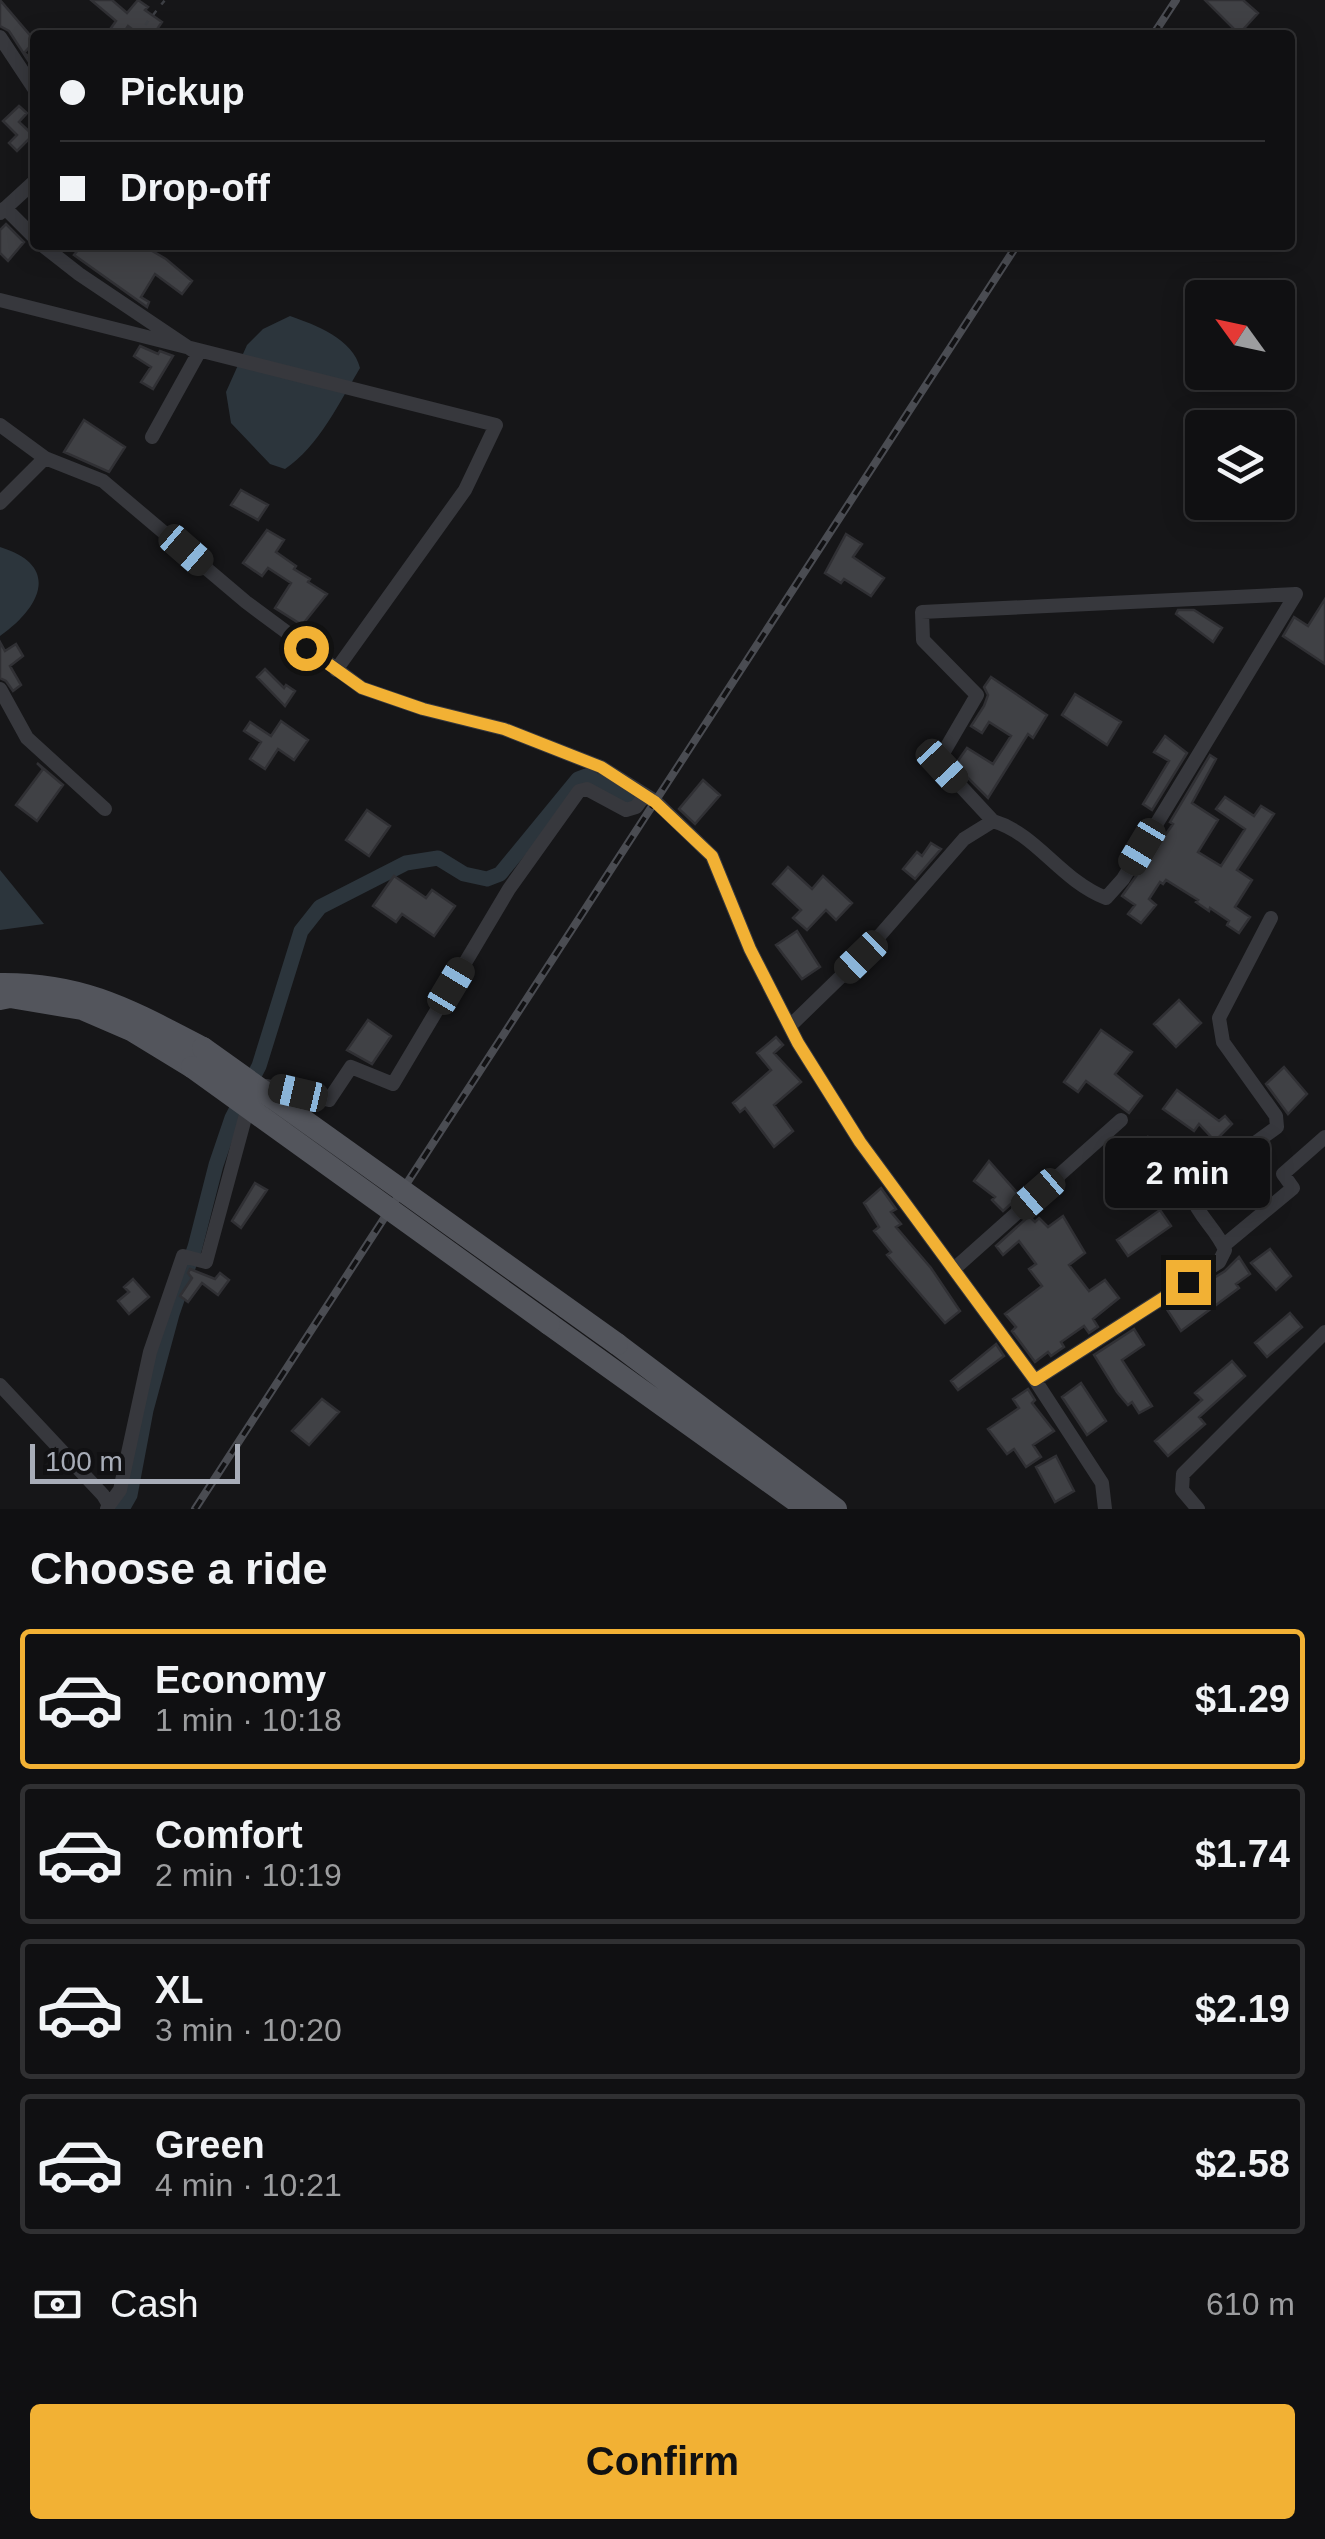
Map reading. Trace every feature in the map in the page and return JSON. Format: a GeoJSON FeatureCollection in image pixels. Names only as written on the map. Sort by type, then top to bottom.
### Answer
{"type":"FeatureCollection","features":[{"type":"Feature","properties":{"kind":"main road"},"geometry":{"type":"LineString","coordinates":[[0,984],[44,983],[117,1004],[616,1344],[836,1509]]}},
{"type":"Feature","properties":{"kind":"main road"},"geometry":{"type":"LineString","coordinates":[[0,999],[82,1009],[198,1057],[550,1324],[807,1509]]}},
{"type":"Feature","properties":{"kind":"street"},"geometry":{"type":"LineString","coordinates":[[0,37],[30,82]]}},
{"type":"Feature","properties":{"kind":"street"},"geometry":{"type":"LineString","coordinates":[[30,186],[3,210],[30,234]]}},
{"type":"Feature","properties":{"kind":"street"},"geometry":{"type":"LineString","coordinates":[[48,250],[198,354],[152,436]]}},
{"type":"Feature","properties":{"kind":"street"},"geometry":{"type":"LineString","coordinates":[[0,300],[496,425],[465,490],[336,670]]}},
{"type":"Feature","properties":{"kind":"street"},"geometry":{"type":"LineString","coordinates":[[0,425],[45,458],[103,482],[246,602],[362,688],[423,709],[504,729],[601,767],[645,795],[712,856],[750,949],[790,1026],[860,1142],[1035,1380],[1102,1483],[1105,1509]]}},
{"type":"Feature","properties":{"kind":"street"},"geometry":{"type":"LineString","coordinates":[[0,503],[45,458]]}},
{"type":"Feature","properties":{"kind":"street"},"geometry":{"type":"LineString","coordinates":[[790,1026],[861,957],[964,840],[993,821],[1012,826],[1084,890],[1106,898],[1122,879],[1296,594],[922,612],[923,640],[977,695],[942,755],[942,766],[993,821]]}},
{"type":"Feature","properties":{"kind":"street"},"geometry":{"type":"LineString","coordinates":[[0,688],[27,738],[105,809]]}},
{"type":"Feature","properties":{"kind":"street"},"geometry":{"type":"LineString","coordinates":[[108,1507],[120,1490],[150,1352],[182,1256],[206,1262],[245,1118],[268,1086],[329,1100],[351,1067],[393,1084],[509,889],[579,791],[586,790],[626,810],[636,807],[645,795]]}},
{"type":"Feature","properties":{"kind":"street"},"geometry":{"type":"LineString","coordinates":[[1223,1246],[1192,1197],[1212,1175],[1277,1128],[1276,1116],[1223,1042],[1219,1018],[1271,918]]}},
{"type":"Feature","properties":{"kind":"street"},"geometry":{"type":"LineString","coordinates":[[954,1269],[1121,1120]]}},
{"type":"Feature","properties":{"kind":"street"},"geometry":{"type":"LineString","coordinates":[[1035,1380],[1219,1262],[1223,1246],[1293,1188],[1283,1174],[1325,1137]]}},
{"type":"Feature","properties":{"kind":"street"},"geometry":{"type":"LineString","coordinates":[[1198,1509],[1182,1490],[1183,1474],[1325,1332]]}},
{"type":"Feature","properties":{"kind":"street"},"geometry":{"type":"LineString","coordinates":[[0,1385],[103,1495],[108,1507]]}},
{"type":"Feature","properties":{"kind":"path"},"geometry":{"type":"LineString","coordinates":[[141,30],[165,0]]}},
{"type":"Feature","properties":{"kind":"shaded area"},"geometry":{"type":"Polygon","coordinates":[[[290,316],[342,341],[360,368],[318,436],[285,469],[270,464],[231,423],[226,392],[247,345],[263,329],[290,316]]]}},
{"type":"Feature","properties":{"kind":"shaded area"},"geometry":{"type":"Polygon","coordinates":[[[0,547],[32,565],[38,576],[38,588],[26,613],[0,636],[0,547]]]}},
{"type":"Feature","properties":{"kind":"shaded area"},"geometry":{"type":"Polygon","coordinates":[[[0,870],[44,924],[0,930],[0,870]]]}},
{"type":"Feature","properties":{"kind":"building"},"geometry":{"type":"Polygon","coordinates":[[[0,0],[30,35],[30,46],[24,53],[30,57],[30,63],[9,31],[0,26],[0,0]]]}},
{"type":"Feature","properties":{"kind":"building"},"geometry":{"type":"Polygon","coordinates":[[[91,0],[112,0],[127,13],[138,0],[162,22],[156,30],[133,30],[128,26],[125,30],[110,30],[116,21],[91,0]]]}},
{"type":"Feature","properties":{"kind":"building"},"geometry":{"type":"Polygon","coordinates":[[[1205,0],[1243,0],[1258,13],[1243,30],[1235,30],[1205,0]]]}},
{"type":"Feature","properties":{"kind":"building"},"geometry":{"type":"Polygon","coordinates":[[[19,106],[27,113],[19,122],[30,132],[30,138],[17,151],[9,143],[17,135],[3,121],[19,106]]]}},
{"type":"Feature","properties":{"kind":"building"},"geometry":{"type":"Polygon","coordinates":[[[6,224],[24,242],[8,261],[0,253],[0,230],[6,224]]]}},
{"type":"Feature","properties":{"kind":"building"},"geometry":{"type":"Polygon","coordinates":[[[78,250],[151,250],[192,281],[182,294],[155,274],[141,297],[149,302],[147,307],[74,255],[78,250]]]}},
{"type":"Feature","properties":{"kind":"building"},"geometry":{"type":"Polygon","coordinates":[[[140,346],[173,356],[153,389],[141,382],[151,367],[134,356],[140,346]]]}},
{"type":"Feature","properties":{"kind":"building"},"geometry":{"type":"Polygon","coordinates":[[[84,420],[125,447],[109,472],[64,452],[84,420]]]}},
{"type":"Feature","properties":{"kind":"building"},"geometry":{"type":"Polygon","coordinates":[[[241,490],[268,505],[258,520],[231,505],[241,490]]]}},
{"type":"Feature","properties":{"kind":"building"},"geometry":{"type":"Polygon","coordinates":[[[267,530],[284,540],[276,552],[327,594],[302,625],[275,608],[291,583],[268,568],[262,576],[243,563],[267,530]]]}},
{"type":"Feature","properties":{"kind":"building"},"geometry":{"type":"Polygon","coordinates":[[[846,534],[862,544],[853,557],[884,578],[871,596],[844,579],[841,583],[825,573],[846,534]]]}},
{"type":"Feature","properties":{"kind":"building"},"geometry":{"type":"Polygon","coordinates":[[[1325,599],[1325,664],[1283,636],[1294,617],[1308,626],[1325,599]]]}},
{"type":"Feature","properties":{"kind":"building"},"geometry":{"type":"Polygon","coordinates":[[[1178,610],[1194,610],[1222,628],[1213,642],[1176,614],[1178,610]]]}},
{"type":"Feature","properties":{"kind":"building"},"geometry":{"type":"Polygon","coordinates":[[[0,642],[5,651],[16,644],[23,656],[10,666],[21,685],[13,691],[0,678],[0,642]]]}},
{"type":"Feature","properties":{"kind":"building"},"geometry":{"type":"Polygon","coordinates":[[[265,669],[284,688],[286,685],[295,691],[285,706],[257,677],[265,669]]]}},
{"type":"Feature","properties":{"kind":"building"},"geometry":{"type":"Polygon","coordinates":[[[991,677],[1047,715],[1033,738],[1028,734],[988,798],[955,765],[967,748],[993,764],[1011,736],[989,722],[982,733],[971,726],[984,706],[988,695],[984,687],[991,677]]]}},
{"type":"Feature","properties":{"kind":"building"},"geometry":{"type":"Polygon","coordinates":[[[1075,694],[1121,722],[1107,745],[1062,715],[1075,694]]]}},
{"type":"Feature","properties":{"kind":"building"},"geometry":{"type":"Polygon","coordinates":[[[281,721],[308,740],[294,760],[278,749],[265,769],[250,759],[261,742],[244,731],[250,722],[271,736],[281,721]]]}},
{"type":"Feature","properties":{"kind":"building"},"geometry":{"type":"Polygon","coordinates":[[[1165,736],[1187,753],[1152,810],[1143,804],[1169,761],[1154,752],[1165,736]]]}},
{"type":"Feature","properties":{"kind":"building"},"geometry":{"type":"Polygon","coordinates":[[[1210,755],[1216,759],[1192,803],[1218,820],[1198,852],[1221,866],[1245,829],[1216,809],[1225,797],[1254,816],[1261,806],[1274,814],[1237,870],[1252,880],[1235,907],[1250,917],[1239,933],[1227,925],[1229,921],[1166,880],[1160,882],[1149,899],[1156,905],[1141,923],[1128,914],[1135,905],[1122,896],[1173,824],[1170,822],[1210,755]]]}},
{"type":"Feature","properties":{"kind":"building"},"geometry":{"type":"Polygon","coordinates":[[[37,763],[63,785],[37,821],[16,805],[43,769],[37,763]]]}},
{"type":"Feature","properties":{"kind":"building"},"geometry":{"type":"Polygon","coordinates":[[[703,780],[720,795],[695,824],[679,809],[703,780]]]}},
{"type":"Feature","properties":{"kind":"building"},"geometry":{"type":"Polygon","coordinates":[[[367,810],[390,826],[369,856],[346,840],[367,810]]]}},
{"type":"Feature","properties":{"kind":"building"},"geometry":{"type":"Polygon","coordinates":[[[931,843],[941,849],[915,879],[903,869],[917,852],[922,856],[931,843]]]}},
{"type":"Feature","properties":{"kind":"building"},"geometry":{"type":"Polygon","coordinates":[[[788,867],[812,889],[823,876],[852,903],[836,920],[826,910],[807,930],[793,918],[801,910],[773,884],[788,867]]]}},
{"type":"Feature","properties":{"kind":"building"},"geometry":{"type":"Polygon","coordinates":[[[394,876],[426,898],[432,890],[455,906],[434,936],[402,914],[396,922],[373,906],[394,876]]]}},
{"type":"Feature","properties":{"kind":"building"},"geometry":{"type":"Polygon","coordinates":[[[797,931],[820,967],[802,979],[776,945],[797,931]]]}},
{"type":"Feature","properties":{"kind":"building"},"geometry":{"type":"Polygon","coordinates":[[[1179,1000],[1201,1023],[1176,1047],[1154,1024],[1179,1000]]]}},
{"type":"Feature","properties":{"kind":"building"},"geometry":{"type":"Polygon","coordinates":[[[368,1020],[391,1036],[372,1064],[347,1050],[368,1020]]]}},
{"type":"Feature","properties":{"kind":"building"},"geometry":{"type":"Polygon","coordinates":[[[1101,1030],[1132,1052],[1115,1074],[1142,1096],[1129,1113],[1086,1081],[1078,1092],[1064,1082],[1101,1030]]]}},
{"type":"Feature","properties":{"kind":"building"},"geometry":{"type":"Polygon","coordinates":[[[776,1037],[783,1045],[774,1053],[801,1082],[774,1105],[793,1131],[774,1147],[745,1108],[740,1112],[733,1103],[771,1070],[757,1053],[776,1037]]]}},
{"type":"Feature","properties":{"kind":"building"},"geometry":{"type":"Polygon","coordinates":[[[1284,1067],[1307,1094],[1288,1114],[1266,1084],[1284,1067]]]}},
{"type":"Feature","properties":{"kind":"building"},"geometry":{"type":"Polygon","coordinates":[[[1177,1090],[1219,1121],[1225,1116],[1232,1124],[1215,1141],[1199,1124],[1194,1131],[1163,1109],[1177,1090]]]}},
{"type":"Feature","properties":{"kind":"building"},"geometry":{"type":"Polygon","coordinates":[[[1148,1137],[1178,1165],[1191,1153],[1201,1162],[1161,1192],[1156,1187],[1161,1182],[1150,1167],[1134,1156],[1148,1137]]]}},
{"type":"Feature","properties":{"kind":"building"},"geometry":{"type":"Polygon","coordinates":[[[989,1161],[1020,1196],[1003,1211],[992,1200],[995,1197],[974,1181],[989,1161]]]}},
{"type":"Feature","properties":{"kind":"building"},"geometry":{"type":"Polygon","coordinates":[[[255,1183],[267,1190],[241,1228],[232,1221],[255,1183]]]}},
{"type":"Feature","properties":{"kind":"building"},"geometry":{"type":"Polygon","coordinates":[[[881,1188],[896,1209],[891,1212],[901,1224],[896,1227],[960,1311],[945,1323],[887,1255],[891,1252],[874,1231],[879,1227],[864,1203],[881,1188]]]}},
{"type":"Feature","properties":{"kind":"building"},"geometry":{"type":"Polygon","coordinates":[[[1160,1210],[1171,1226],[1128,1256],[1117,1240],[1160,1210]]]}},
{"type":"Feature","properties":{"kind":"building"},"geometry":{"type":"Polygon","coordinates":[[[1029,1216],[1035,1222],[1039,1218],[1048,1227],[1063,1216],[1085,1253],[1069,1265],[1089,1291],[1105,1280],[1119,1298],[1093,1319],[1098,1327],[1089,1333],[1084,1326],[1061,1342],[1064,1347],[1035,1362],[1012,1331],[1016,1327],[1005,1314],[1042,1286],[1029,1269],[1036,1264],[1019,1241],[1003,1255],[996,1246],[1029,1216]]]}},
{"type":"Feature","properties":{"kind":"building"},"geometry":{"type":"Polygon","coordinates":[[[1270,1249],[1291,1276],[1276,1290],[1251,1263],[1270,1249]]]}},
{"type":"Feature","properties":{"kind":"building"},"geometry":{"type":"Polygon","coordinates":[[[1239,1257],[1250,1274],[1236,1284],[1239,1288],[1181,1331],[1166,1308],[1225,1271],[1239,1257]]]}},
{"type":"Feature","properties":{"kind":"building"},"geometry":{"type":"Polygon","coordinates":[[[190,1269],[215,1279],[220,1273],[229,1280],[218,1295],[202,1283],[188,1302],[180,1296],[192,1278],[190,1269]]]}},
{"type":"Feature","properties":{"kind":"building"},"geometry":{"type":"Polygon","coordinates":[[[133,1279],[149,1297],[129,1314],[118,1301],[129,1292],[124,1287],[133,1279]]]}},
{"type":"Feature","properties":{"kind":"building"},"geometry":{"type":"Polygon","coordinates":[[[1290,1313],[1302,1327],[1267,1357],[1255,1343],[1290,1313]]]}},
{"type":"Feature","properties":{"kind":"building"},"geometry":{"type":"Polygon","coordinates":[[[1134,1329],[1144,1345],[1122,1360],[1152,1406],[1139,1413],[1132,1402],[1128,1405],[1117,1392],[1094,1355],[1134,1329]]]}},
{"type":"Feature","properties":{"kind":"building"},"geometry":{"type":"Polygon","coordinates":[[[996,1344],[1004,1356],[958,1390],[951,1381],[996,1344]]]}},
{"type":"Feature","properties":{"kind":"building"},"geometry":{"type":"Polygon","coordinates":[[[1232,1361],[1245,1376],[1199,1417],[1205,1424],[1168,1456],[1155,1441],[1202,1400],[1195,1393],[1232,1361]]]}},
{"type":"Feature","properties":{"kind":"building"},"geometry":{"type":"Polygon","coordinates":[[[1081,1383],[1106,1421],[1087,1435],[1062,1397],[1081,1383]]]}},
{"type":"Feature","properties":{"kind":"building"},"geometry":{"type":"Polygon","coordinates":[[[1028,1389],[1035,1400],[1032,1403],[1054,1431],[1033,1445],[1041,1457],[1026,1467],[1014,1449],[1007,1454],[988,1429],[1019,1408],[1013,1399],[1028,1389]]]}},
{"type":"Feature","properties":{"kind":"building"},"geometry":{"type":"Polygon","coordinates":[[[322,1399],[339,1412],[309,1445],[292,1431],[322,1399]]]}},
{"type":"Feature","properties":{"kind":"building"},"geometry":{"type":"Polygon","coordinates":[[[1056,1456],[1074,1491],[1055,1502],[1036,1467],[1056,1456]]]}},
{"type":"Feature","properties":{"kind":"waterway"},"geometry":{"type":"LineString","coordinates":[[122,1509],[130,1495],[146,1410],[216,1165],[232,1118],[259,1066],[301,931],[320,907],[406,863],[438,858],[464,874],[487,879],[500,874],[578,779],[586,776],[630,797]]}},
{"type":"Feature","properties":{"kind":"railway"},"geometry":{"type":"LineString","coordinates":[[1156,30],[1176,0]]}},
{"type":"Feature","properties":{"kind":"railway"},"geometry":{"type":"LineString","coordinates":[[195,1509],[1014,250]]}},
{"type":"Feature","properties":{"kind":"route"},"geometry":{"type":"LineString","coordinates":[[306,648],[362,688],[423,709],[504,729],[601,767],[655,802],[712,856],[750,949],[798,1043],[860,1142],[1035,1380],[1188,1282]]}}]}
